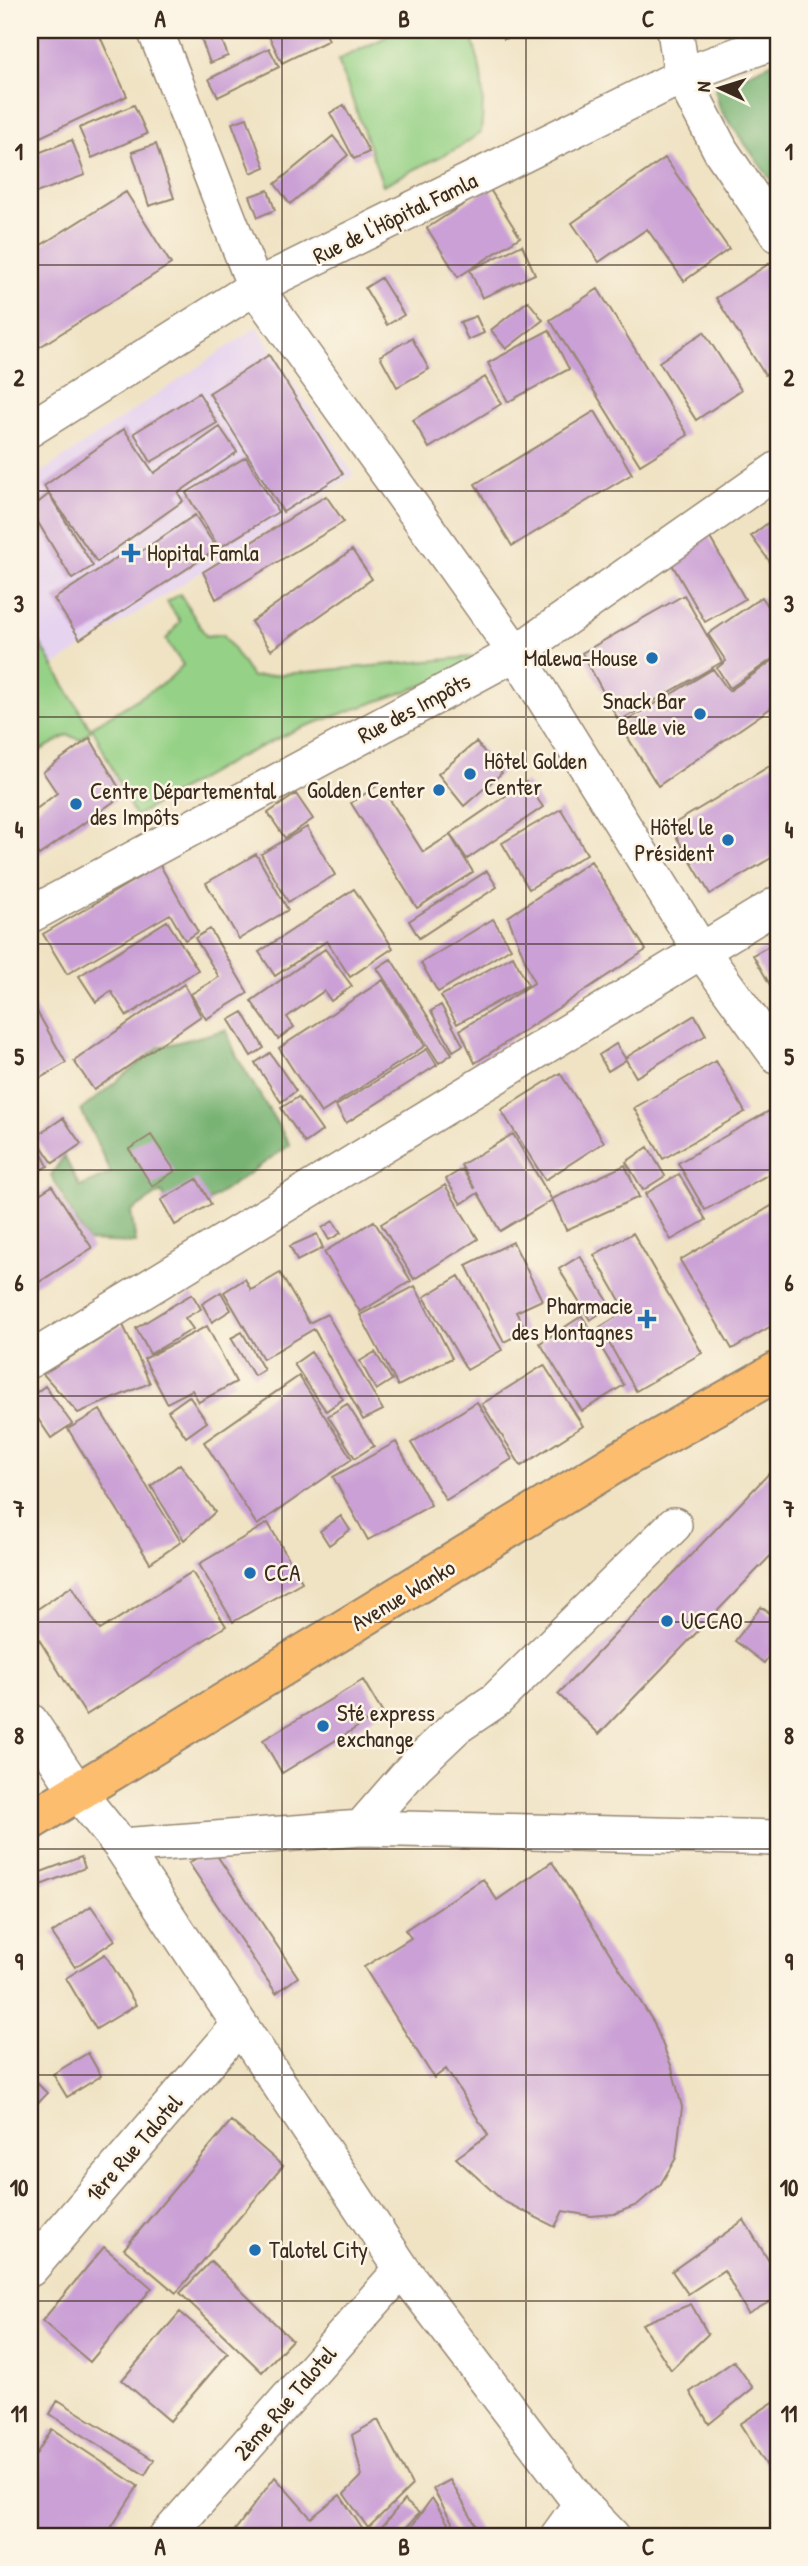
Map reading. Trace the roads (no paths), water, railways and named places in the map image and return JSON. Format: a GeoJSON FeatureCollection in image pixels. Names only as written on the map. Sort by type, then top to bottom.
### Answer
{"type":"FeatureCollection","features":[{"type":"Feature","properties":{"kind":"highway","name":"Avenue Wanko"},"geometry":{"type":"LineString","coordinates":[[30,1821],[79,1794],[624,1458],[778,1371]]}},
{"type":"Feature","properties":{"kind":"street"},"geometry":{"type":"LineString","coordinates":[[155,30],[255,287],[516,653],[700,949],[778,1057]]}},
{"type":"Feature","properties":{"kind":"street"},"geometry":{"type":"LineString","coordinates":[[675,30],[682,76],[721,150],[778,235]]}},
{"type":"Feature","properties":{"kind":"street","name":"Rue de l'Hôpital Famla"},"geometry":{"type":"LineString","coordinates":[[30,429],[255,287],[682,76],[778,40]]}},
{"type":"Feature","properties":{"kind":"street","name":"Rue des Impôts"},"geometry":{"type":"LineString","coordinates":[[30,915],[516,653],[778,469]]}},
{"type":"Feature","properties":{"kind":"street"},"geometry":{"type":"LineString","coordinates":[[30,1360],[700,949],[778,904]]}},
{"type":"Feature","properties":{"kind":"street"},"geometry":{"type":"LineString","coordinates":[[361,1828],[415,1766],[456,1727],[496,1700],[674,1525]]}},
{"type":"Feature","properties":{"kind":"street"},"geometry":{"type":"LineString","coordinates":[[30,1721],[79,1794],[121,1846],[402,2269],[581,2504],[612,2536]]}},
{"type":"Feature","properties":{"kind":"street"},"geometry":{"type":"LineString","coordinates":[[121,1846],[361,1828],[778,1838]]}},
{"type":"Feature","properties":{"kind":"street","name":"1ère Rue Talotel"},"geometry":{"type":"LineString","coordinates":[[30,2269],[239,2027]]}},
{"type":"Feature","properties":{"kind":"street","name":"2ème Rue Talotel"},"geometry":{"type":"LineString","coordinates":[[167,2536],[402,2269]]}},
{"type":"Feature","properties":{"kind":"street"},"geometry":{"type":"LineString","coordinates":[[558,2536],[581,2504]]}},
{"type":"Feature","properties":{"kind":"place","name":"Hopital Famla"},"geometry":{"type":"Point","coordinates":[131,553]}},
{"type":"Feature","properties":{"kind":"place","name":"Malewa-House"},"geometry":{"type":"Point","coordinates":[652,658]}},
{"type":"Feature","properties":{"kind":"place","name":"Snack Bar Belle vie"},"geometry":{"type":"Point","coordinates":[700,714]}},
{"type":"Feature","properties":{"kind":"place","name":"Hôtel Golden Center"},"geometry":{"type":"Point","coordinates":[470,774]}},
{"type":"Feature","properties":{"kind":"place","name":"Golden Center"},"geometry":{"type":"Point","coordinates":[439,790]}},
{"type":"Feature","properties":{"kind":"place","name":"Centre Départemental des Impôts"},"geometry":{"type":"Point","coordinates":[76,804]}},
{"type":"Feature","properties":{"kind":"place","name":"Hôtel le Président"},"geometry":{"type":"Point","coordinates":[728,840]}},
{"type":"Feature","properties":{"kind":"place","name":"Pharmacie des Montagnes"},"geometry":{"type":"Point","coordinates":[647,1319]}},
{"type":"Feature","properties":{"kind":"place","name":"CCA"},"geometry":{"type":"Point","coordinates":[250,1573]}},
{"type":"Feature","properties":{"kind":"place","name":"UCCAO"},"geometry":{"type":"Point","coordinates":[667,1621]}},
{"type":"Feature","properties":{"kind":"place","name":"Sté express exchange"},"geometry":{"type":"Point","coordinates":[323,1726]}},
{"type":"Feature","properties":{"kind":"place","name":"Talotel City"},"geometry":{"type":"Point","coordinates":[255,2250]}}]}
